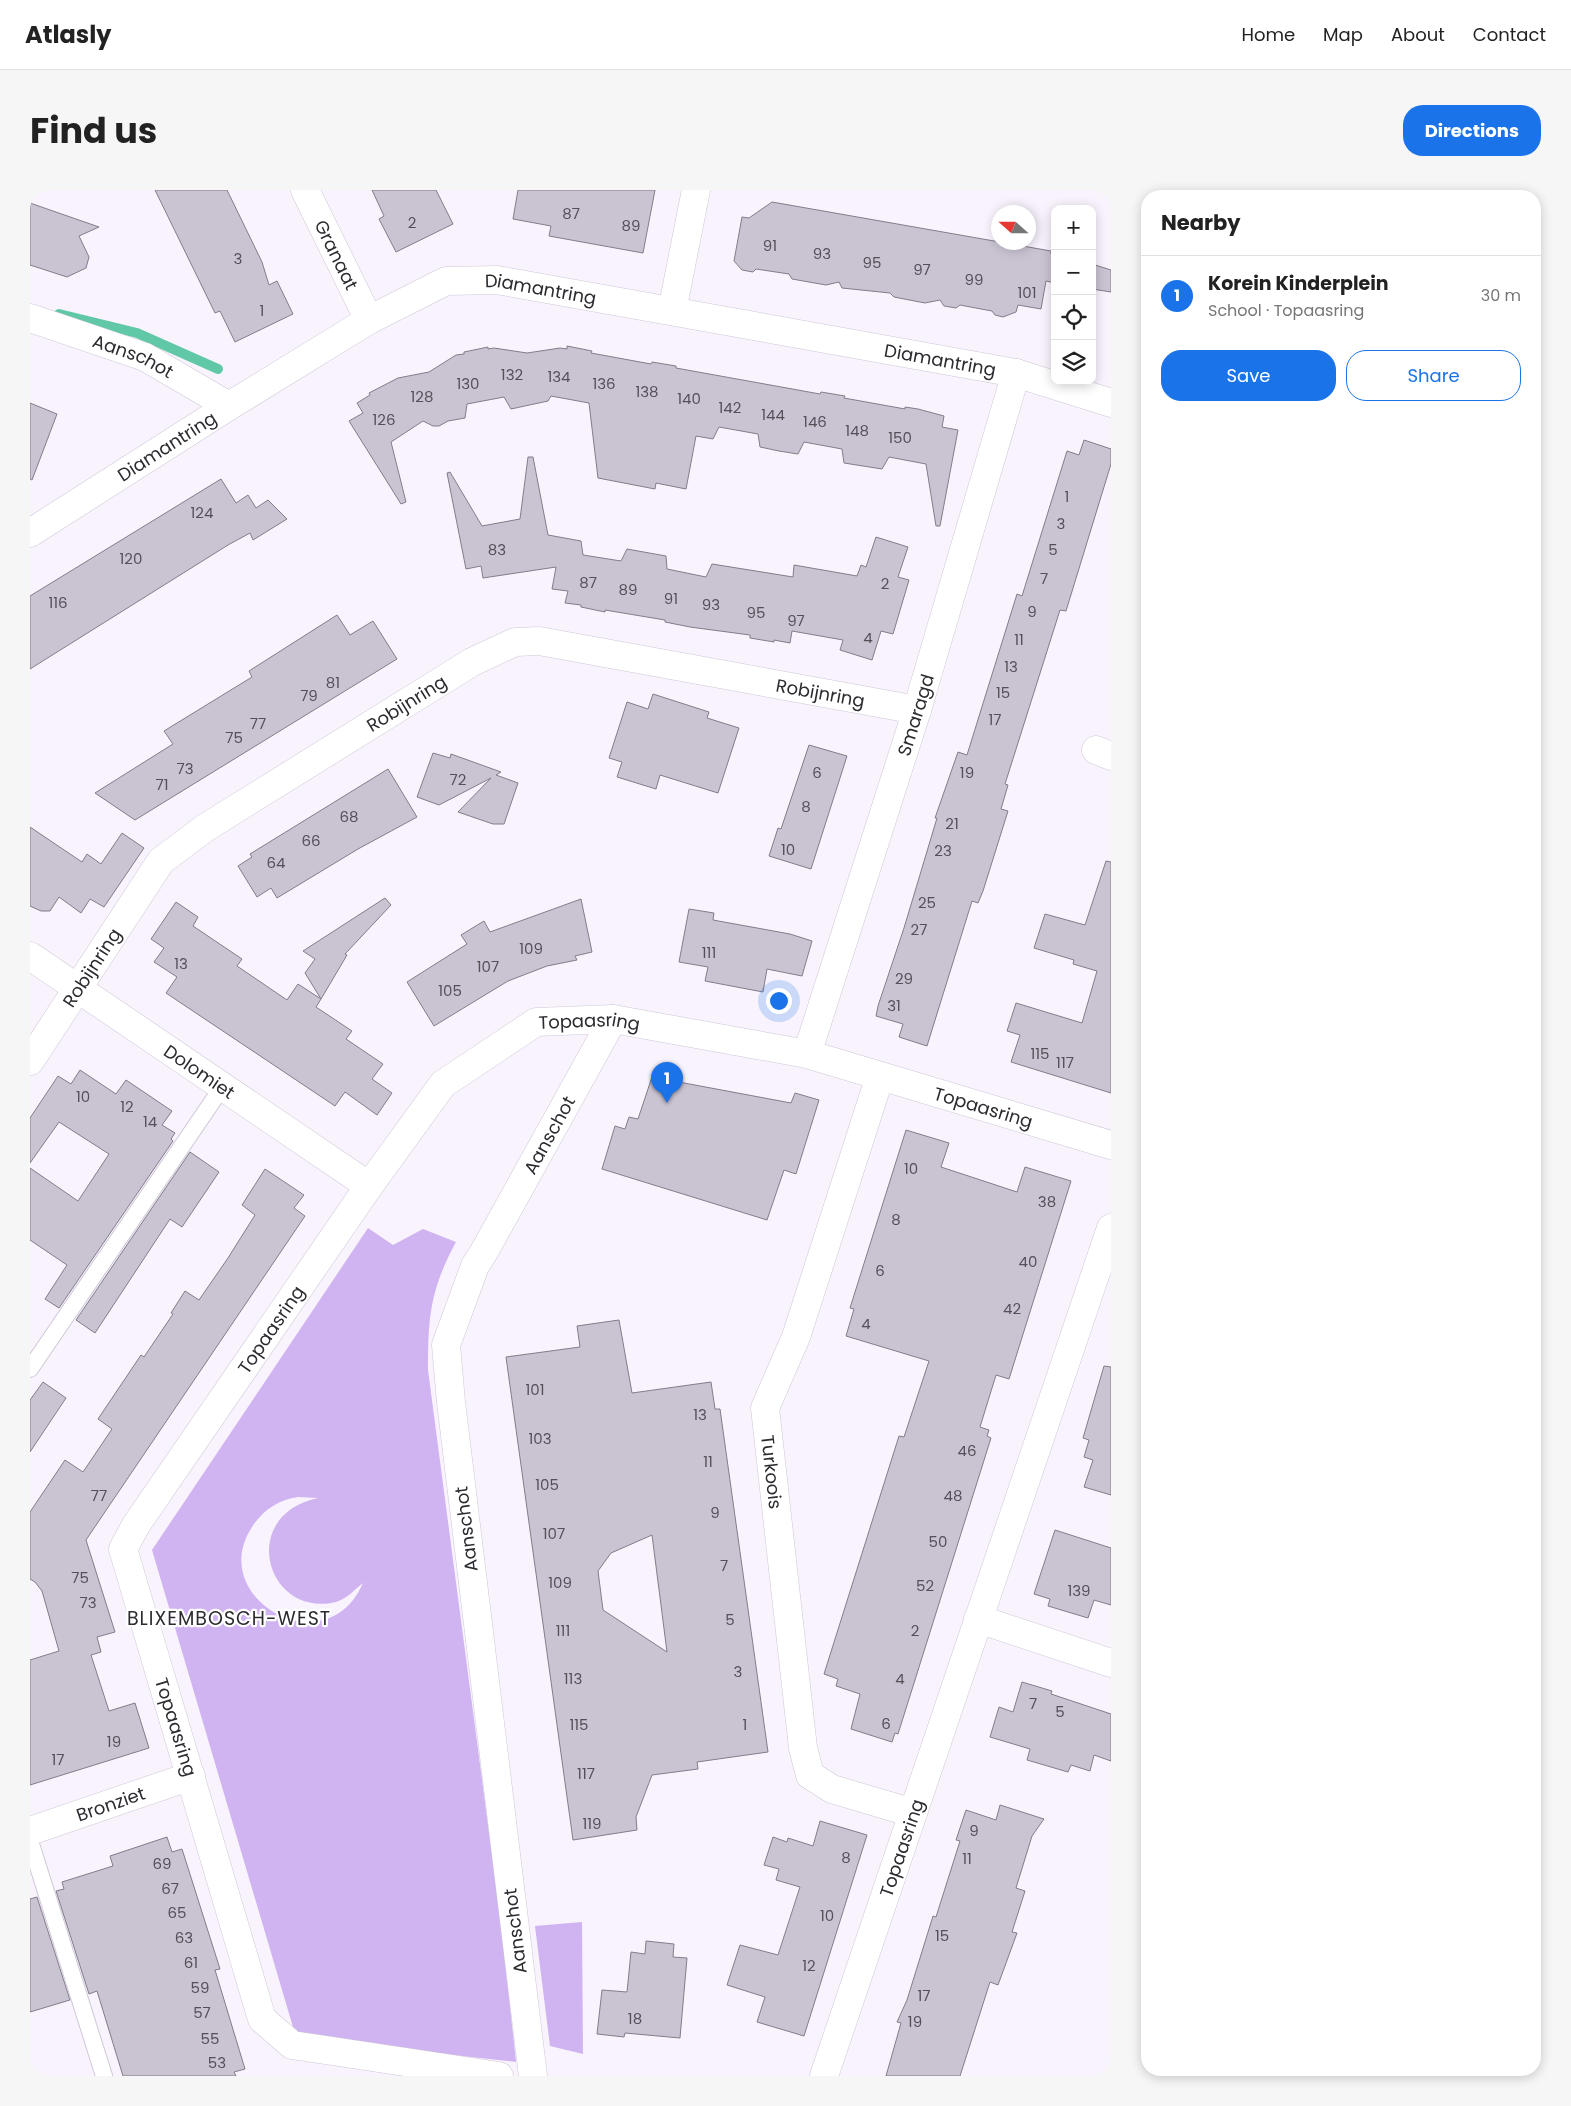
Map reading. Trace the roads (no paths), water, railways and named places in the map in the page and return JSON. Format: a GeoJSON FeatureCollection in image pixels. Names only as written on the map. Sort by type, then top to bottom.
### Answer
{"type":"FeatureCollection","features":[{"type":"Feature","properties":{"kind":"street","name":"Granaat"},"geometry":{"type":"LineString","coordinates":[[305,190],[369,320]]}},
{"type":"Feature","properties":{"kind":"street"},"geometry":{"type":"LineString","coordinates":[[672,311],[696,190]]}},
{"type":"Feature","properties":{"kind":"street","name":"Diamantring"},"geometry":{"type":"LineString","coordinates":[[30,533],[229,406],[369,320],[446,281],[497,280],[1016,373],[1111,403]]}},
{"type":"Feature","properties":{"kind":"street","name":"Aanschot"},"geometry":{"type":"LineString","coordinates":[[30,318],[144,357],[229,406]]}},
{"type":"Feature","properties":{"kind":"street","name":"Smaragd"},"geometry":{"type":"LineString","coordinates":[[807,1054],[917,710],[1016,373]]}},
{"type":"Feature","properties":{"kind":"street","name":"Robijnring"},"geometry":{"type":"LineString","coordinates":[[30,1061],[161,861],[205,828],[482,656],[515,642],[539,642],[917,710]]}},
{"type":"Feature","properties":{"kind":"street","name":"Dolomiet"},"geometry":{"type":"LineString","coordinates":[[30,956],[369,1186]]}},
{"type":"Feature","properties":{"kind":"street","name":"Aanschot"},"geometry":{"type":"LineString","coordinates":[[533,2076],[450,1402],[446,1345],[474,1266],[485,1250],[613,1019]]}},
{"type":"Feature","properties":{"kind":"street","name":"Topaasring"},"geometry":{"type":"LineString","coordinates":[[499,2076],[292,2045],[262,2019],[123,1549],[136,1525],[369,1186],[442,1084],[536,1022],[613,1019],[807,1054],[1111,1145]]}},
{"type":"Feature","properties":{"kind":"street","name":"Turkoois"},"geometry":{"type":"LineString","coordinates":[[880,1076],[796,1337],[765,1408],[803,1748],[810,1775],[832,1789],[913,1812]]}},
{"type":"Feature","properties":{"kind":"street","name":"Topaasring"},"geometry":{"type":"LineString","coordinates":[[824,2076],[1111,1228]]}},
{"type":"Feature","properties":{"kind":"street"},"geometry":{"type":"LineString","coordinates":[[978,1619],[1111,1663]]}},
{"type":"Feature","properties":{"kind":"street","name":"Bronziet"},"geometry":{"type":"LineString","coordinates":[[30,1831],[191,1776]]}},
{"type":"Feature","properties":{"kind":"lane"},"geometry":{"type":"LineString","coordinates":[[30,1369],[223,1086]]}},
{"type":"Feature","properties":{"kind":"lane"},"geometry":{"type":"LineString","coordinates":[[30,1841],[104,2076]]}},
{"type":"Feature","properties":{"kind":"waterway"},"geometry":{"type":"LineString","coordinates":[[59,314],[137,333],[218,369]]}},
{"type":"Feature","properties":{"kind":"place","name":"Korein Kinderplein"},"geometry":{"type":"Point","coordinates":[667,1103]}},
{"type":"Feature","properties":{"kind":"district","name":"BLIXEMBOSCH-WEST"},"geometry":{"type":"Point","coordinates":[229,1618]}}]}
